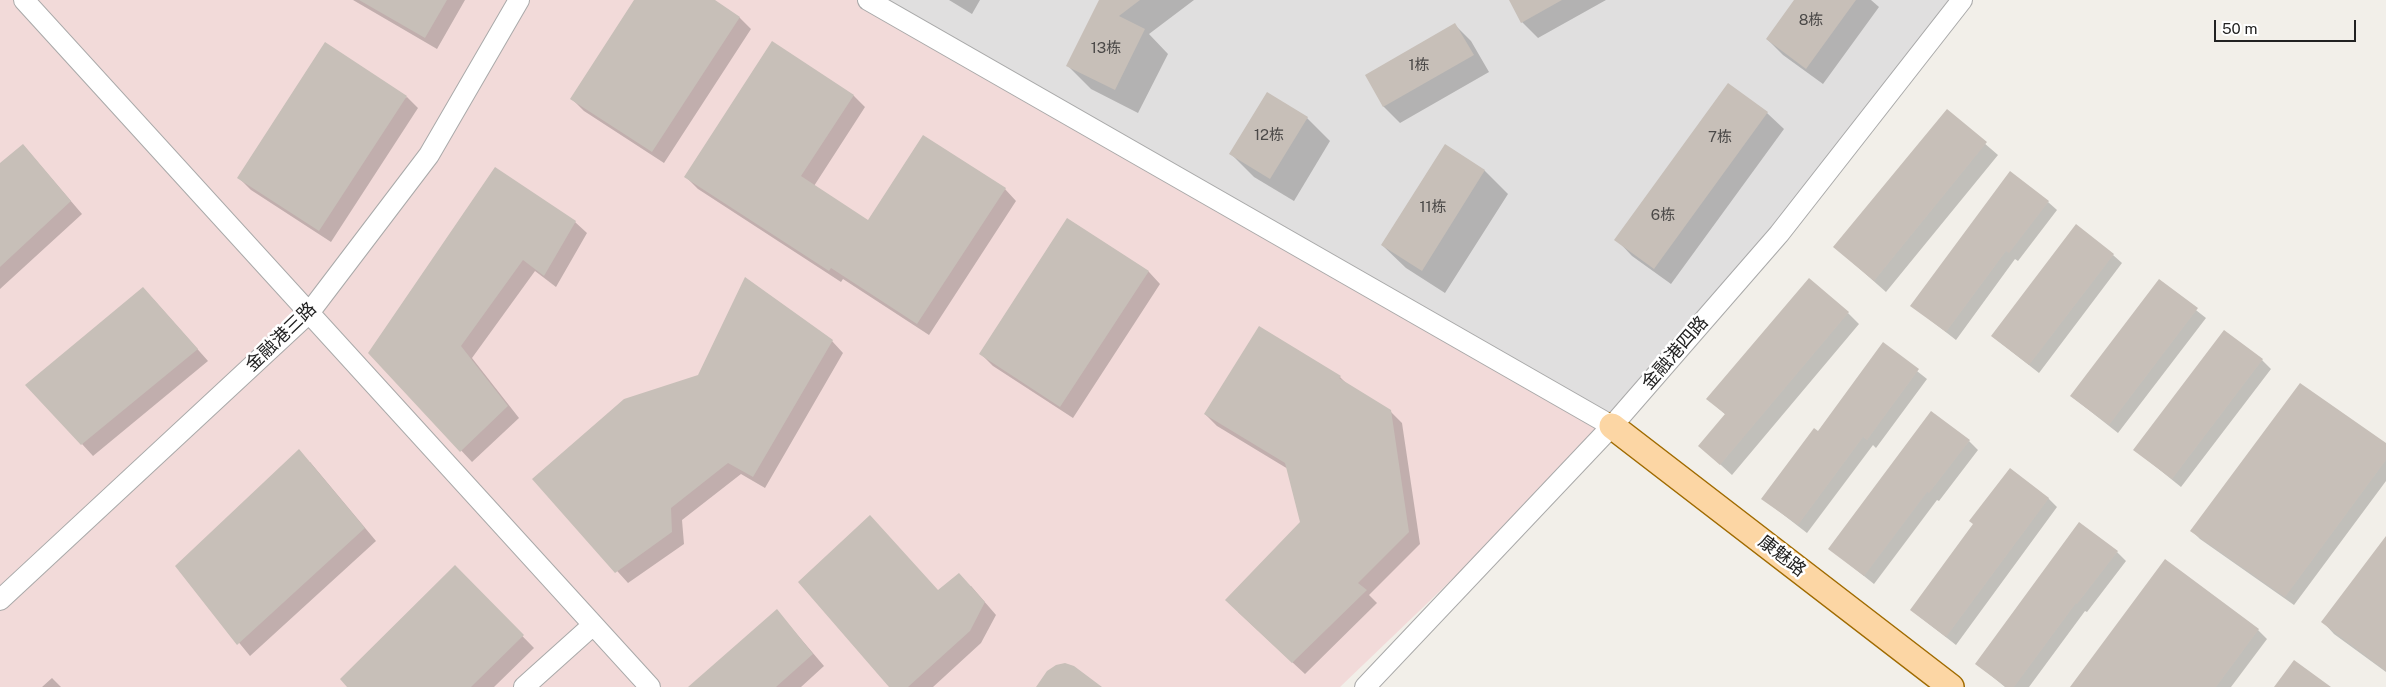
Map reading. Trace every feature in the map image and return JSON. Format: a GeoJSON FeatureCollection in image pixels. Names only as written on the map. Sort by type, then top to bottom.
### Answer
{"type":"FeatureCollection","features":[{"type":"Feature","properties":{"kind":"main road","name":"康魅路"},"geometry":{"type":"LineString","coordinates":[[1612,426],[1951,687]]}},
{"type":"Feature","properties":{"kind":"street"},"geometry":{"type":"LineString","coordinates":[[24,0],[650,687]]}},
{"type":"Feature","properties":{"kind":"street","name":"金融港三路"},"geometry":{"type":"LineString","coordinates":[[0,600],[309,313],[429,155],[519,0]]}},
{"type":"Feature","properties":{"kind":"street"},"geometry":{"type":"LineString","coordinates":[[868,0],[1612,426]]}},
{"type":"Feature","properties":{"kind":"street","name":"金融港四路"},"geometry":{"type":"LineString","coordinates":[[1365,687],[1612,426],[1779,234],[1962,0]]}},
{"type":"Feature","properties":{"kind":"street"},"geometry":{"type":"LineString","coordinates":[[524,687],[593,624]]}},
{"type":"Feature","properties":{"kind":"shaded area"},"geometry":{"type":"Polygon","coordinates":[[[0,0],[876,0],[1612,426],[1340,687],[0,687],[0,0]]]}},
{"type":"Feature","properties":{"kind":"shaded area"},"geometry":{"type":"Polygon","coordinates":[[[868,0],[1962,0],[1612,426],[868,0]]]}},
{"type":"Feature","properties":{"kind":"building"},"geometry":{"type":"Polygon","coordinates":[[[359,0],[447,0],[425,38],[359,0]]]}},
{"type":"Feature","properties":{"kind":"building"},"geometry":{"type":"Polygon","coordinates":[[[634,0],[715,0],[740,17],[652,152],[570,99],[634,0]]]}},
{"type":"Feature","properties":{"kind":"building"},"geometry":{"type":"Polygon","coordinates":[[[1099,0],[1140,0],[1119,16],[1145,29],[1115,90],[1066,66],[1099,0]]]}},
{"type":"Feature","properties":{"kind":"building"},"geometry":{"type":"Polygon","coordinates":[[[1509,0],[1562,0],[1521,23],[1509,0]]]}},
{"type":"Feature","properties":{"kind":"building"},"geometry":{"type":"Polygon","coordinates":[[[1794,0],[1856,0],[1806,69],[1766,39],[1794,0]]]}},
{"type":"Feature","properties":{"kind":"building"},"geometry":{"type":"Polygon","coordinates":[[[1455,23],[1474,55],[1383,107],[1365,75],[1455,23]]]}},
{"type":"Feature","properties":{"kind":"building"},"geometry":{"type":"Polygon","coordinates":[[[772,41],[854,95],[801,176],[868,220],[923,135],[1006,188],[917,324],[831,268],[829,271],[684,177],[772,41]]]}},
{"type":"Feature","properties":{"kind":"building"},"geometry":{"type":"Polygon","coordinates":[[[325,42],[407,96],[319,231],[237,178],[325,42]]]}},
{"type":"Feature","properties":{"kind":"building"},"geometry":{"type":"Polygon","coordinates":[[[1728,83],[1768,112],[1654,269],[1614,240],[1728,83]]]}},
{"type":"Feature","properties":{"kind":"building"},"geometry":{"type":"Polygon","coordinates":[[[1267,92],[1308,117],[1270,179],[1229,154],[1267,92]]]}},
{"type":"Feature","properties":{"kind":"building"},"geometry":{"type":"Polygon","coordinates":[[[1947,109],[1987,142],[1874,281],[1833,247],[1947,109]]]}},
{"type":"Feature","properties":{"kind":"building"},"geometry":{"type":"Polygon","coordinates":[[[23,144],[71,201],[0,267],[0,163],[23,144]]]}},
{"type":"Feature","properties":{"kind":"building"},"geometry":{"type":"Polygon","coordinates":[[[1445,144],[1485,170],[1422,271],[1381,245],[1445,144]]]}},
{"type":"Feature","properties":{"kind":"building"},"geometry":{"type":"Polygon","coordinates":[[[495,167],[576,221],[544,276],[523,260],[461,346],[508,406],[460,452],[368,353],[495,167]]]}},
{"type":"Feature","properties":{"kind":"building"},"geometry":{"type":"Polygon","coordinates":[[[2010,171],[2049,201],[2009,253],[2006,251],[1946,332],[1910,306],[2010,171]]]}},
{"type":"Feature","properties":{"kind":"building"},"geometry":{"type":"Polygon","coordinates":[[[1067,218],[1149,271],[1060,407],[979,354],[1067,218]]]}},
{"type":"Feature","properties":{"kind":"building"},"geometry":{"type":"Polygon","coordinates":[[[2076,224],[2114,254],[2029,365],[1991,336],[2076,224]]]}},
{"type":"Feature","properties":{"kind":"building"},"geometry":{"type":"Polygon","coordinates":[[[745,277],[833,340],[753,477],[728,463],[671,508],[672,532],[615,573],[532,479],[624,399],[698,375],[745,277]]]}},
{"type":"Feature","properties":{"kind":"building"},"geometry":{"type":"Polygon","coordinates":[[[1809,278],[1849,312],[1720,465],[1698,446],[1725,414],[1706,399],[1809,278]]]}},
{"type":"Feature","properties":{"kind":"building"},"geometry":{"type":"Polygon","coordinates":[[[2159,279],[2198,308],[2109,425],[2070,396],[2159,279]]]}},
{"type":"Feature","properties":{"kind":"building"},"geometry":{"type":"Polygon","coordinates":[[[143,287],[198,349],[81,445],[25,385],[143,287]]]}},
{"type":"Feature","properties":{"kind":"building"},"geometry":{"type":"Polygon","coordinates":[[[1259,326],[1341,376],[1339,378],[1391,410],[1409,532],[1358,583],[1367,590],[1292,663],[1225,600],[1300,522],[1285,463],[1204,414],[1259,326]]]}},
{"type":"Feature","properties":{"kind":"building"},"geometry":{"type":"Polygon","coordinates":[[[2224,330],[2263,359],[2172,479],[2133,450],[2224,330]]]}},
{"type":"Feature","properties":{"kind":"building"},"geometry":{"type":"Polygon","coordinates":[[[1883,342],[1919,369],[1867,440],[1863,437],[1798,525],[1761,499],[1814,428],[1818,431],[1883,342]]]}},
{"type":"Feature","properties":{"kind":"building"},"geometry":{"type":"Polygon","coordinates":[[[2300,383],[2386,443],[2386,460],[2285,597],[2190,531],[2300,383]]]}},
{"type":"Feature","properties":{"kind":"building"},"geometry":{"type":"Polygon","coordinates":[[[1931,411],[1970,440],[1929,493],[1927,492],[1864,576],[1828,549],[1931,411]]]}},
{"type":"Feature","properties":{"kind":"building"},"geometry":{"type":"Polygon","coordinates":[[[299,449],[365,528],[237,645],[175,566],[299,449]]]}},
{"type":"Feature","properties":{"kind":"building"},"geometry":{"type":"Polygon","coordinates":[[[2010,468],[2049,498],[1946,637],[1910,610],[1973,524],[1969,521],[2010,468]]]}},
{"type":"Feature","properties":{"kind":"building"},"geometry":{"type":"Polygon","coordinates":[[[870,515],[938,590],[959,573],[985,602],[970,631],[908,687],[889,687],[798,582],[870,515]]]}},
{"type":"Feature","properties":{"kind":"building"},"geometry":{"type":"Polygon","coordinates":[[[2079,522],[2118,551],[2076,603],[2014,687],[2006,687],[1975,664],[2079,522]]]}},
{"type":"Feature","properties":{"kind":"building"},"geometry":{"type":"Polygon","coordinates":[[[2386,536],[2386,671],[2321,622],[2386,536]]]}},
{"type":"Feature","properties":{"kind":"building"},"geometry":{"type":"Polygon","coordinates":[[[2165,559],[2259,629],[2216,687],[2070,687],[2165,559]]]}},
{"type":"Feature","properties":{"kind":"building"},"geometry":{"type":"Polygon","coordinates":[[[455,565],[524,635],[471,687],[347,687],[340,679],[455,565]]]}},
{"type":"Feature","properties":{"kind":"building"},"geometry":{"type":"Polygon","coordinates":[[[777,609],[813,654],[776,687],[688,687],[777,609]]]}},
{"type":"Feature","properties":{"kind":"building"},"geometry":{"type":"Polygon","coordinates":[[[2294,660],[2331,687],[2274,687],[2294,660]]]}},
{"type":"Feature","properties":{"kind":"building"},"geometry":{"type":"Polygon","coordinates":[[[1065,663],[1074,666],[1102,687],[1036,687],[1047,671],[1056,665],[1065,663]]]}}]}
